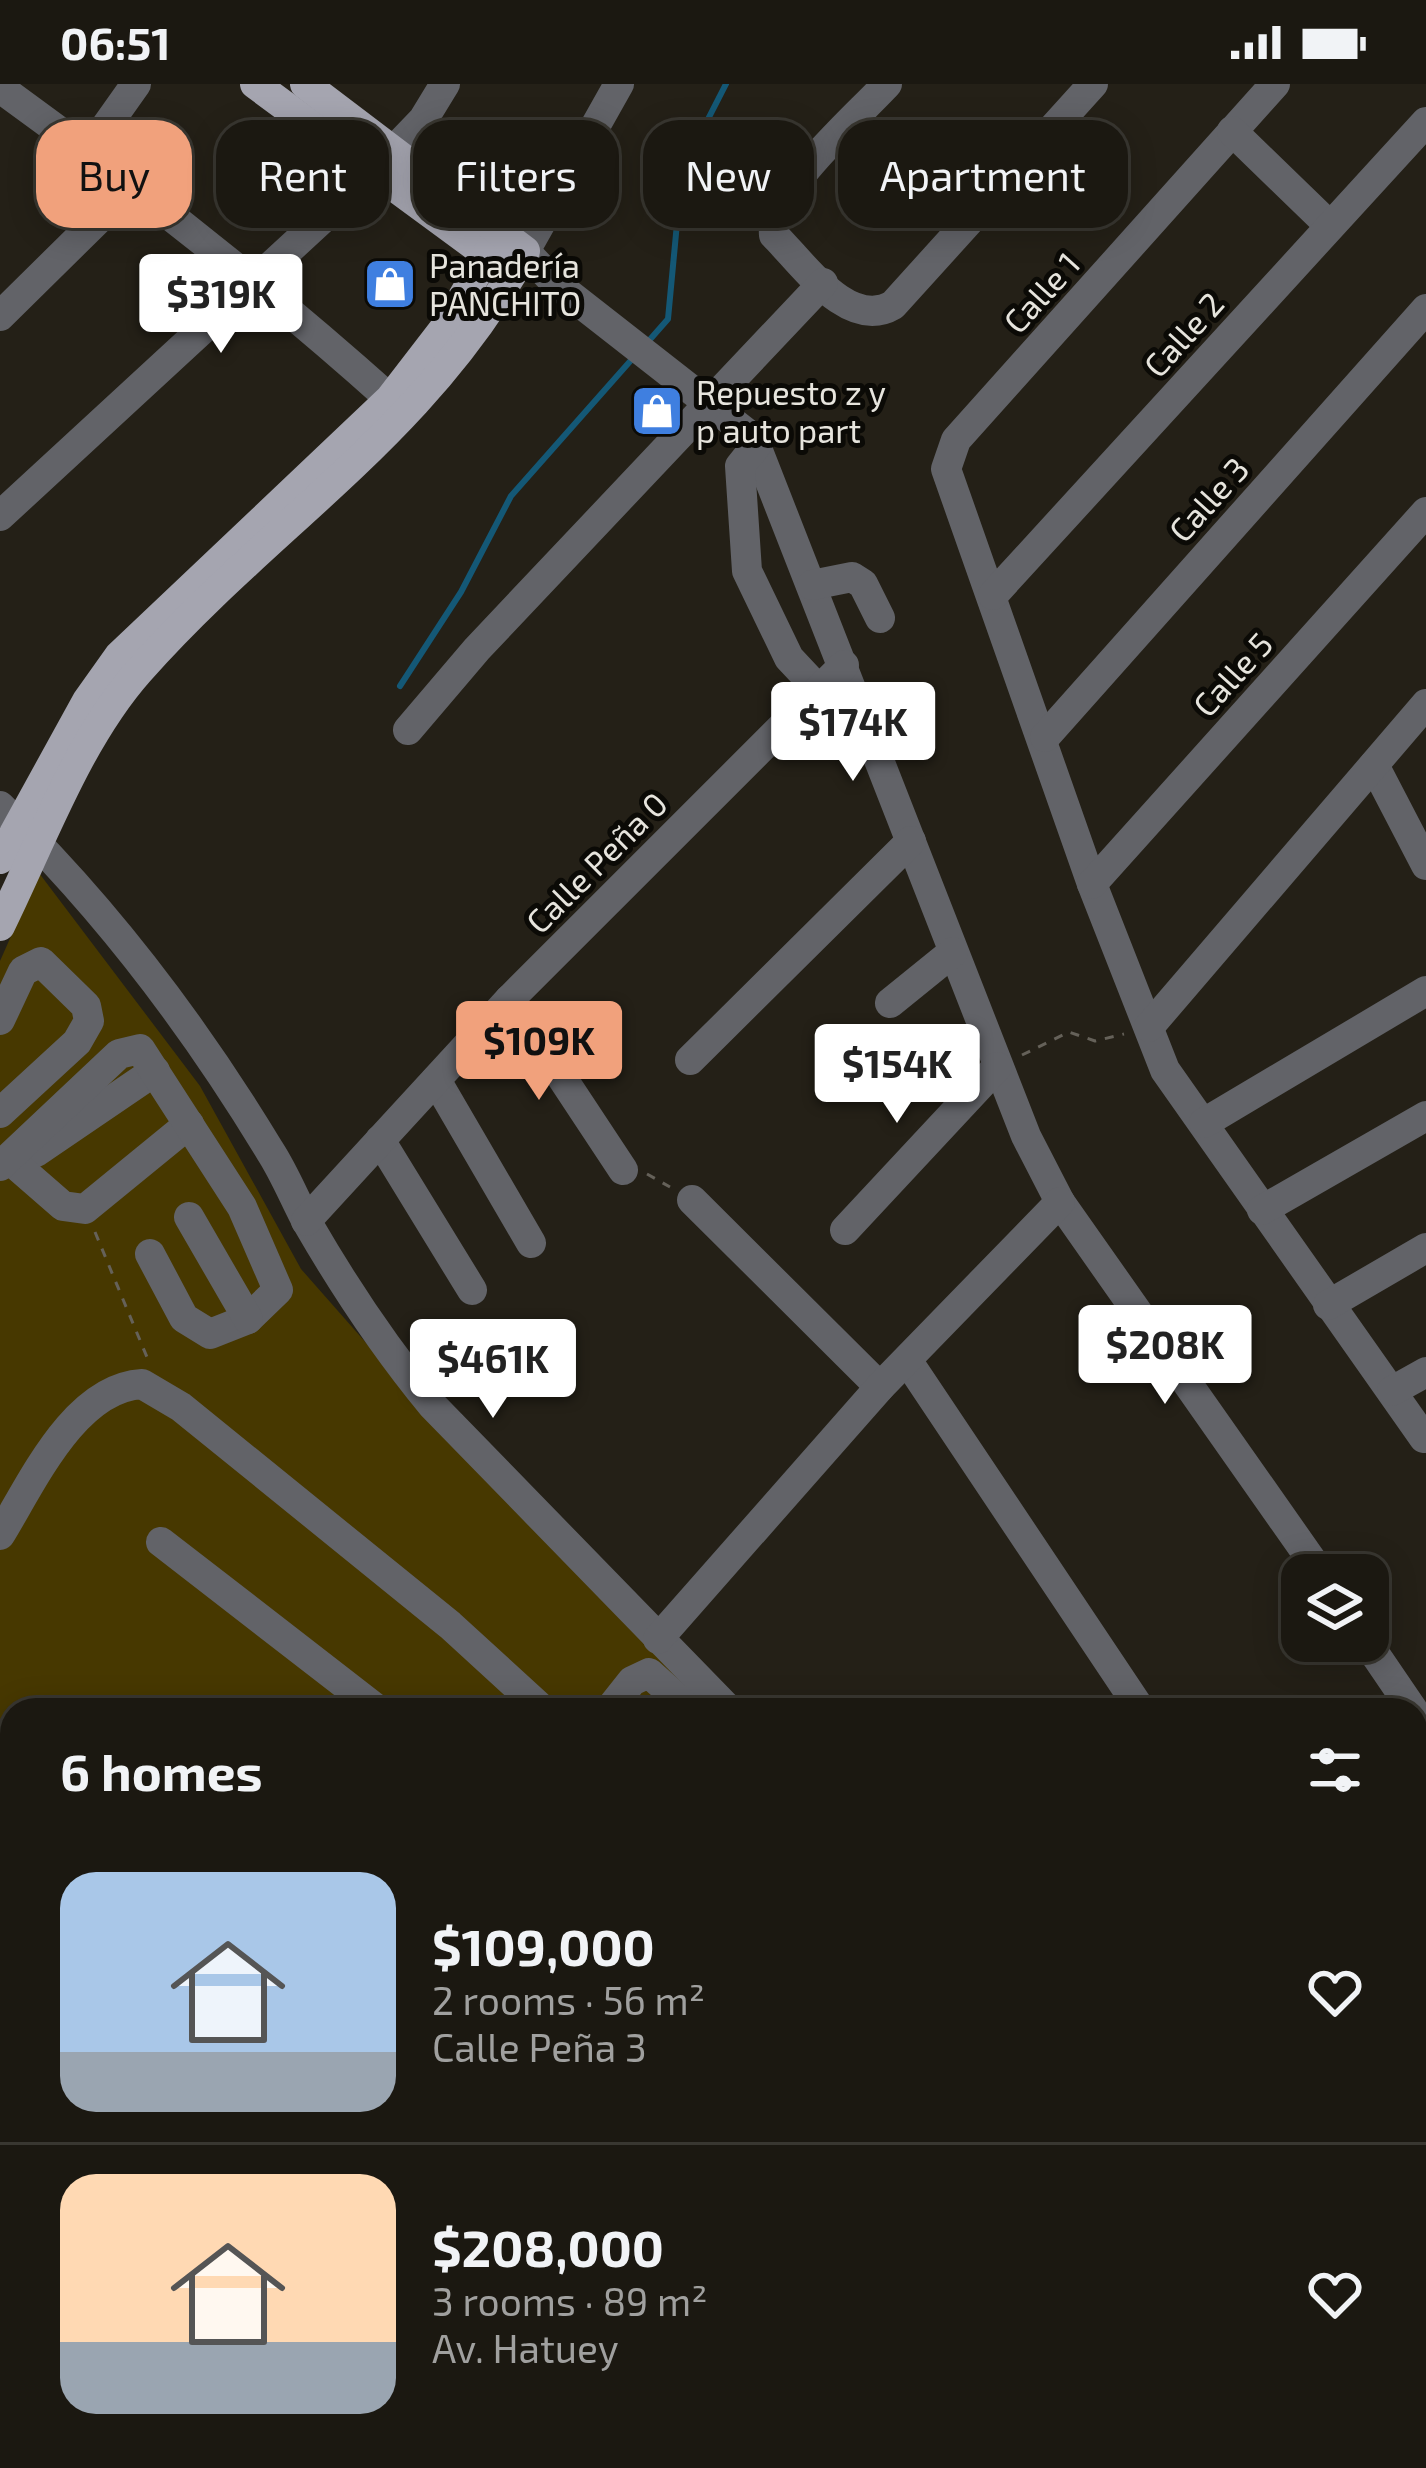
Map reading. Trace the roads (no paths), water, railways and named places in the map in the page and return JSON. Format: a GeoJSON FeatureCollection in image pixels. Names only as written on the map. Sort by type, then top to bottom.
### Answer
{"type":"FeatureCollection","features":[{"type":"Feature","properties":{"kind":"main road"},"geometry":{"type":"LineString","coordinates":[[256,84],[304,120]]}},
{"type":"Feature","properties":{"kind":"main road"},"geometry":{"type":"LineString","coordinates":[[305,84],[397,149],[506,253]]}},
{"type":"Feature","properties":{"kind":"main road"},"geometry":{"type":"LineString","coordinates":[[389,181],[506,253]]}},
{"type":"Feature","properties":{"kind":"main road"},"geometry":{"type":"LineString","coordinates":[[0,859],[87,701],[119,656],[390,400],[506,253]]}},
{"type":"Feature","properties":{"kind":"main road"},"geometry":{"type":"LineString","coordinates":[[0,926],[20,824],[136,675],[401,423],[475,333],[506,253]]}},
{"type":"Feature","properties":{"kind":"street"},"geometry":{"type":"LineString","coordinates":[[110,120],[136,84]]}},
{"type":"Feature","properties":{"kind":"street"},"geometry":{"type":"LineString","coordinates":[[389,157],[445,84]]}},
{"type":"Feature","properties":{"kind":"street"},"geometry":{"type":"LineString","coordinates":[[620,84],[506,253],[556,284],[747,430],[844,665],[997,1067],[1060,1202],[1307,1554]]}},
{"type":"Feature","properties":{"kind":"street"},"geometry":{"type":"LineString","coordinates":[[887,84],[774,214],[774,235],[859,313],[893,305],[1093,84]]}},
{"type":"Feature","properties":{"kind":"street","name":"Calle 1"},"geometry":{"type":"LineString","coordinates":[[994,596],[950,484],[947,455],[1275,84]]}},
{"type":"Feature","properties":{"kind":"street"},"geometry":{"type":"LineString","coordinates":[[2,92],[45,120]]}},
{"type":"Feature","properties":{"kind":"street","name":"Calle 2"},"geometry":{"type":"LineString","coordinates":[[994,596],[1426,122]]}},
{"type":"Feature","properties":{"kind":"street"},"geometry":{"type":"LineString","coordinates":[[1232,131],[1330,226]]}},
{"type":"Feature","properties":{"kind":"street"},"geometry":{"type":"LineString","coordinates":[[0,316],[89,228]]}},
{"type":"Feature","properties":{"kind":"street"},"geometry":{"type":"LineString","coordinates":[[191,228],[256,279],[390,400]]}},
{"type":"Feature","properties":{"kind":"street"},"geometry":{"type":"LineString","coordinates":[[0,516],[312,228]]}},
{"type":"Feature","properties":{"kind":"street"},"geometry":{"type":"LineString","coordinates":[[408,730],[477,649],[823,283]]}},
{"type":"Feature","properties":{"kind":"street","name":"Calle 3"},"geometry":{"type":"LineString","coordinates":[[1045,737],[1426,308]]}},
{"type":"Feature","properties":{"kind":"street"},"geometry":{"type":"LineString","coordinates":[[756,446],[740,466],[747,571],[789,658],[819,690]]}},
{"type":"Feature","properties":{"kind":"street","name":"Calle 5"},"geometry":{"type":"LineString","coordinates":[[1092,884],[1426,512]]}},
{"type":"Feature","properties":{"kind":"street"},"geometry":{"type":"LineString","coordinates":[[812,585],[852,577],[863,584],[880,618]]}},
{"type":"Feature","properties":{"kind":"street"},"geometry":{"type":"LineString","coordinates":[[994,596],[1092,884],[1165,1070],[1424,1438]]}},
{"type":"Feature","properties":{"kind":"street","name":"Calle Peña 0"},"geometry":{"type":"LineString","coordinates":[[306,1220],[510,999],[844,665]]}},
{"type":"Feature","properties":{"kind":"street"},"geometry":{"type":"LineString","coordinates":[[1149,1027],[1426,704]]}},
{"type":"Feature","properties":{"kind":"street"},"geometry":{"type":"LineString","coordinates":[[1374,765],[1417,830],[1426,865]]}},
{"type":"Feature","properties":{"kind":"street"},"geometry":{"type":"LineString","coordinates":[[20,824],[175,1009],[274,1156],[306,1220],[388,1351],[432,1406],[717,1698]]}},
{"type":"Feature","properties":{"kind":"street"},"geometry":{"type":"LineString","coordinates":[[690,1060],[910,841]]}},
{"type":"Feature","properties":{"kind":"street"},"geometry":{"type":"LineString","coordinates":[[890,1003],[953,952]]}},
{"type":"Feature","properties":{"kind":"street"},"geometry":{"type":"LineString","coordinates":[[0,1020],[23,971],[41,962],[86,1006],[89,1021],[77,1042],[0,1113]]}},
{"type":"Feature","properties":{"kind":"street"},"geometry":{"type":"LineString","coordinates":[[1204,1123],[1426,991]]}},
{"type":"Feature","properties":{"kind":"street"},"geometry":{"type":"LineString","coordinates":[[510,999],[622,1170]]}},
{"type":"Feature","properties":{"kind":"street"},"geometry":{"type":"LineString","coordinates":[[148,1060],[175,1009]]}},
{"type":"Feature","properties":{"kind":"street"},"geometry":{"type":"LineString","coordinates":[[150,1255],[195,1329],[210,1334],[248,1319],[270,1303],[278,1290],[242,1207],[189,1124],[148,1060],[119,1054],[10,1163],[63,1206],[85,1208],[189,1124]]}},
{"type":"Feature","properties":{"kind":"street"},"geometry":{"type":"LineString","coordinates":[[845,1231],[997,1067]]}},
{"type":"Feature","properties":{"kind":"street"},"geometry":{"type":"LineString","coordinates":[[436,1080],[531,1244]]}},
{"type":"Feature","properties":{"kind":"street"},"geometry":{"type":"LineString","coordinates":[[1262,1210],[1426,1116]]}},
{"type":"Feature","properties":{"kind":"street"},"geometry":{"type":"LineString","coordinates":[[380,1141],[472,1290]]}},
{"type":"Feature","properties":{"kind":"street"},"geometry":{"type":"LineString","coordinates":[[692,1200],[880,1388]]}},
{"type":"Feature","properties":{"kind":"street"},"geometry":{"type":"LineString","coordinates":[[658,1639],[880,1388],[1060,1202]]}},
{"type":"Feature","properties":{"kind":"street"},"geometry":{"type":"LineString","coordinates":[[188,1217],[248,1319]]}},
{"type":"Feature","properties":{"kind":"street"},"geometry":{"type":"LineString","coordinates":[[1328,1304],[1426,1248]]}},
{"type":"Feature","properties":{"kind":"street"},"geometry":{"type":"LineString","coordinates":[[907,1360],[1133,1698]]}},
{"type":"Feature","properties":{"kind":"street"},"geometry":{"type":"LineString","coordinates":[[1392,1391],[1426,1372]]}},
{"type":"Feature","properties":{"kind":"street"},"geometry":{"type":"LineString","coordinates":[[0,1535],[79,1417],[101,1395],[142,1384],[163,1395],[432,1610],[530,1698]]}},
{"type":"Feature","properties":{"kind":"street"},"geometry":{"type":"LineString","coordinates":[[161,1542],[362,1698]]}},
{"type":"Feature","properties":{"kind":"street"},"geometry":{"type":"LineString","coordinates":[[1380,1662],[1404,1698]]}},
{"type":"Feature","properties":{"kind":"street"},"geometry":{"type":"LineString","coordinates":[[619,1698],[632,1681],[649,1673],[677,1698]]}},
{"type":"Feature","properties":{"kind":"waterway"},"geometry":{"type":"LineString","coordinates":[[646,344],[668,319],[682,170],[726,84]]}},
{"type":"Feature","properties":{"kind":"waterway"},"geometry":{"type":"LineString","coordinates":[[400,686],[461,592],[511,496],[633,358]]}},
{"type":"Feature","properties":{"kind":"place","name":"Panadería PANCHITO"},"geometry":{"type":"Point","coordinates":[390,284]}},
{"type":"Feature","properties":{"kind":"place","name":"Repuesto z y p auto part"},"geometry":{"type":"Point","coordinates":[657,411]}}]}
